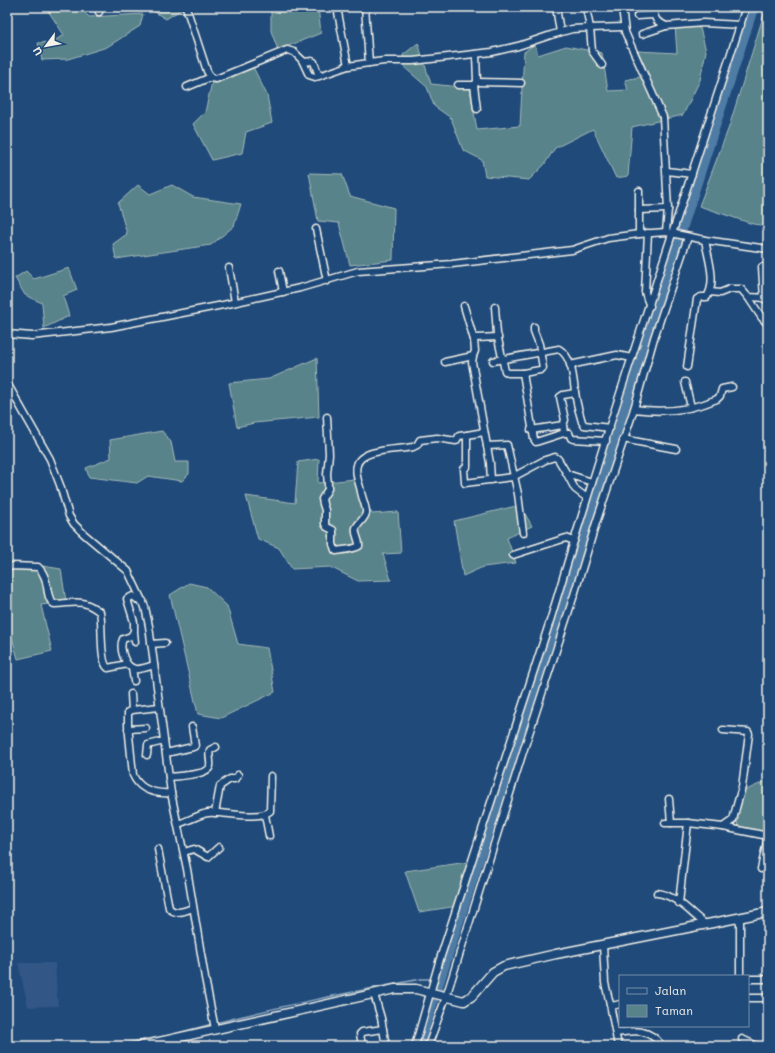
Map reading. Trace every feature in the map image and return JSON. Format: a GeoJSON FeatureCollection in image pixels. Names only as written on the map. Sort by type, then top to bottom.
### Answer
{"type":"FeatureCollection","features":[{"type":"Feature","properties":{"kind":"main road"},"geometry":{"type":"LineString","coordinates":[[141,1046],[214,1026],[402,988],[432,992],[459,1000],[467,1000],[493,972],[504,966],[556,954],[768,912]]}},
{"type":"Feature","properties":{"kind":"street"},"geometry":{"type":"LineString","coordinates":[[186,7],[207,72],[210,77],[216,79],[287,50],[294,52],[302,60],[309,75],[315,77],[348,66],[384,61],[413,61],[492,52],[518,46],[560,32],[590,28],[624,27]]}},
{"type":"Feature","properties":{"kind":"street"},"geometry":{"type":"LineString","coordinates":[[337,7],[348,66]]}},
{"type":"Feature","properties":{"kind":"street"},"geometry":{"type":"LineString","coordinates":[[366,7],[368,63]]}},
{"type":"Feature","properties":{"kind":"street"},"geometry":{"type":"LineString","coordinates":[[556,7],[560,32]]}},
{"type":"Feature","properties":{"kind":"street"},"geometry":{"type":"LineString","coordinates":[[586,7],[592,51],[602,65]]}},
{"type":"Feature","properties":{"kind":"street"},"geometry":{"type":"LineString","coordinates":[[622,7],[624,27],[628,40],[663,117],[668,209],[671,233]]}},
{"type":"Feature","properties":{"kind":"street"},"geometry":{"type":"LineString","coordinates":[[652,7],[654,15],[659,23],[666,26]]}},
{"type":"Feature","properties":{"kind":"street"},"geometry":{"type":"LineString","coordinates":[[415,1046],[432,992],[439,962],[550,620],[592,482],[650,306],[671,233],[692,174],[746,7]]}},
{"type":"Feature","properties":{"kind":"street"},"geometry":{"type":"LineString","coordinates":[[636,16],[654,15]]}},
{"type":"Feature","properties":{"kind":"street"},"geometry":{"type":"LineString","coordinates":[[642,34],[666,26],[703,23],[741,25]]}},
{"type":"Feature","properties":{"kind":"street"},"geometry":{"type":"LineString","coordinates":[[476,54],[475,83],[477,109]]}},
{"type":"Feature","properties":{"kind":"street"},"geometry":{"type":"LineString","coordinates":[[302,60],[306,62],[314,62],[319,76]]}},
{"type":"Feature","properties":{"kind":"street"},"geometry":{"type":"LineString","coordinates":[[187,87],[210,77]]}},
{"type":"Feature","properties":{"kind":"street"},"geometry":{"type":"LineString","coordinates":[[458,85],[475,83],[521,83]]}},
{"type":"Feature","properties":{"kind":"street"},"geometry":{"type":"LineString","coordinates":[[666,171],[692,174]]}},
{"type":"Feature","properties":{"kind":"street"},"geometry":{"type":"LineString","coordinates":[[639,191],[639,234]]}},
{"type":"Feature","properties":{"kind":"street"},"geometry":{"type":"LineString","coordinates":[[639,210],[668,209]]}},
{"type":"Feature","properties":{"kind":"street"},"geometry":{"type":"LineString","coordinates":[[316,229],[327,281]]}},
{"type":"Feature","properties":{"kind":"street"},"geometry":{"type":"LineString","coordinates":[[648,233],[645,292],[646,299],[650,306]]}},
{"type":"Feature","properties":{"kind":"street"},"geometry":{"type":"LineString","coordinates":[[7,334],[32,336],[111,327],[283,292],[327,281],[358,271],[452,264],[572,250],[608,238],[639,234],[671,233],[705,240],[768,249]]}},
{"type":"Feature","properties":{"kind":"street"},"geometry":{"type":"LineString","coordinates":[[428,1046],[634,408],[686,236]]}},
{"type":"Feature","properties":{"kind":"street"},"geometry":{"type":"LineString","coordinates":[[687,367],[698,299],[701,297],[707,297],[713,281],[705,240]]}},
{"type":"Feature","properties":{"kind":"street"},"geometry":{"type":"LineString","coordinates":[[748,297],[766,298],[762,267]]}},
{"type":"Feature","properties":{"kind":"street"},"geometry":{"type":"LineString","coordinates":[[229,268],[234,302]]}},
{"type":"Feature","properties":{"kind":"street"},"geometry":{"type":"LineString","coordinates":[[279,271],[283,292]]}},
{"type":"Feature","properties":{"kind":"street"},"geometry":{"type":"LineString","coordinates":[[710,292],[720,293],[730,289],[741,289],[762,318],[766,322],[768,321]]}},
{"type":"Feature","properties":{"kind":"street"},"geometry":{"type":"LineString","coordinates":[[464,306],[474,340],[475,351],[472,362],[490,463],[491,480]]}},
{"type":"Feature","properties":{"kind":"street"},"geometry":{"type":"LineString","coordinates":[[496,307],[501,359],[506,373],[523,373],[542,369],[539,344],[534,327]]}},
{"type":"Feature","properties":{"kind":"street"},"geometry":{"type":"LineString","coordinates":[[474,340],[477,338],[498,336]]}},
{"type":"Feature","properties":{"kind":"street"},"geometry":{"type":"LineString","coordinates":[[493,361],[559,349],[565,354],[570,365],[582,422],[584,425],[610,428]]}},
{"type":"Feature","properties":{"kind":"street"},"geometry":{"type":"LineString","coordinates":[[570,365],[617,355],[632,358]]}},
{"type":"Feature","properties":{"kind":"street"},"geometry":{"type":"LineString","coordinates":[[445,362],[473,356]]}},
{"type":"Feature","properties":{"kind":"street"},"geometry":{"type":"LineString","coordinates":[[523,373],[532,430],[536,442],[564,433],[569,433],[573,440],[606,441]]}},
{"type":"Feature","properties":{"kind":"street"},"geometry":{"type":"LineString","coordinates":[[685,382],[691,408]]}},
{"type":"Feature","properties":{"kind":"street"},"geometry":{"type":"LineString","coordinates":[[7,383],[50,459],[60,485],[69,516],[74,524],[84,534],[117,560],[128,571],[143,601],[147,616],[171,793],[184,852],[204,978],[214,1026]]}},
{"type":"Feature","properties":{"kind":"street"},"geometry":{"type":"LineString","coordinates":[[634,408],[663,412],[691,408],[717,399],[720,396],[722,388],[732,387]]}},
{"type":"Feature","properties":{"kind":"street"},"geometry":{"type":"LineString","coordinates":[[564,433],[562,425],[565,420],[560,397],[575,393]]}},
{"type":"Feature","properties":{"kind":"street"},"geometry":{"type":"LineString","coordinates":[[327,417],[329,454],[327,474],[328,485],[323,496],[323,504],[325,510],[325,524],[332,530],[333,544],[336,551],[357,548],[359,546],[359,540],[355,531],[356,526],[366,512],[357,476],[357,464],[360,458],[372,453],[413,447],[417,445],[420,440],[437,438],[456,441],[459,436],[484,432]]}},
{"type":"Feature","properties":{"kind":"street"},"geometry":{"type":"LineString","coordinates":[[532,430],[562,425]]}},
{"type":"Feature","properties":{"kind":"street"},"geometry":{"type":"LineString","coordinates":[[467,435],[467,467],[464,469],[464,482],[513,477],[545,460],[555,457],[558,459],[575,489],[587,498]]}},
{"type":"Feature","properties":{"kind":"street"},"geometry":{"type":"LineString","coordinates":[[623,439],[676,449]]}},
{"type":"Feature","properties":{"kind":"street"},"geometry":{"type":"LineString","coordinates":[[487,446],[507,445],[518,494],[523,533]]}},
{"type":"Feature","properties":{"kind":"street"},"geometry":{"type":"LineString","coordinates":[[567,474],[592,482]]}},
{"type":"Feature","properties":{"kind":"street"},"geometry":{"type":"LineString","coordinates":[[513,555],[566,538],[574,541]]}},
{"type":"Feature","properties":{"kind":"street"},"geometry":{"type":"LineString","coordinates":[[7,568],[13,566],[38,567],[46,578],[49,598],[52,603],[84,603],[100,612],[102,653],[105,665],[108,668],[130,666],[135,669],[154,665]]}},
{"type":"Feature","properties":{"kind":"street"},"geometry":{"type":"LineString","coordinates":[[135,642],[134,622],[127,600],[133,596],[139,601],[143,601]]}},
{"type":"Feature","properties":{"kind":"street"},"geometry":{"type":"LineString","coordinates":[[134,633],[123,639],[121,642],[122,652],[130,666],[134,681]]}},
{"type":"Feature","properties":{"kind":"street"},"geometry":{"type":"LineString","coordinates":[[151,644],[164,643]]}},
{"type":"Feature","properties":{"kind":"street"},"geometry":{"type":"LineString","coordinates":[[131,694],[132,710]]}},
{"type":"Feature","properties":{"kind":"street"},"geometry":{"type":"LineString","coordinates":[[159,707],[132,710],[128,712],[128,729],[133,775],[135,780],[149,791],[161,794],[171,793]]}},
{"type":"Feature","properties":{"kind":"street"},"geometry":{"type":"LineString","coordinates":[[166,753],[195,746],[192,727]]}},
{"type":"Feature","properties":{"kind":"street"},"geometry":{"type":"LineString","coordinates":[[128,729],[146,728]]}},
{"type":"Feature","properties":{"kind":"street"},"geometry":{"type":"LineString","coordinates":[[723,730],[748,732],[748,734],[742,787],[737,800],[733,820],[723,827]]}},
{"type":"Feature","properties":{"kind":"street"},"geometry":{"type":"LineString","coordinates":[[148,755],[148,745],[164,741]]}},
{"type":"Feature","properties":{"kind":"street"},"geometry":{"type":"LineString","coordinates":[[169,777],[203,773],[208,770],[210,766],[210,750],[216,747]]}},
{"type":"Feature","properties":{"kind":"street"},"geometry":{"type":"LineString","coordinates":[[215,813],[220,786],[227,780],[235,779],[238,775]]}},
{"type":"Feature","properties":{"kind":"street"},"geometry":{"type":"LineString","coordinates":[[178,824],[208,813],[265,815],[270,811],[271,776]]}},
{"type":"Feature","properties":{"kind":"street"},"geometry":{"type":"LineString","coordinates":[[669,799],[668,823],[688,823],[723,827],[768,837],[761,869]]}},
{"type":"Feature","properties":{"kind":"street"},"geometry":{"type":"LineString","coordinates":[[265,815],[269,836]]}},
{"type":"Feature","properties":{"kind":"street"},"geometry":{"type":"LineString","coordinates":[[679,903],[688,823]]}},
{"type":"Feature","properties":{"kind":"street"},"geometry":{"type":"LineString","coordinates":[[184,852],[194,849],[208,857],[219,846]]}},
{"type":"Feature","properties":{"kind":"street"},"geometry":{"type":"LineString","coordinates":[[158,850],[169,908],[176,912],[193,908]]}},
{"type":"Feature","properties":{"kind":"street"},"geometry":{"type":"LineString","coordinates":[[657,893],[666,894],[673,898],[705,924]]}},
{"type":"Feature","properties":{"kind":"street"},"geometry":{"type":"LineString","coordinates":[[740,917],[740,975]]}},
{"type":"Feature","properties":{"kind":"street"},"geometry":{"type":"LineString","coordinates":[[603,945],[605,983],[618,1046]]}},
{"type":"Feature","properties":{"kind":"street"},"geometry":{"type":"LineString","coordinates":[[749,979],[767,979]]}},
{"type":"Feature","properties":{"kind":"street"},"geometry":{"type":"LineString","coordinates":[[374,994],[386,1046]]}},
{"type":"Feature","properties":{"kind":"street"},"geometry":{"type":"LineString","coordinates":[[749,998],[766,998]]}},
{"type":"Feature","properties":{"kind":"street"},"geometry":{"type":"LineString","coordinates":[[610,1004],[612,1006],[619,1004]]}},
{"type":"Feature","properties":{"kind":"street"},"geometry":{"type":"LineString","coordinates":[[362,1045],[360,1034],[362,1032],[383,1029]]}},
{"type":"Feature","properties":{"kind":"street"},"geometry":{"type":"LineString","coordinates":[[616,1033],[632,1030],[642,1031],[652,1035],[662,1046]]}},
{"type":"Feature","properties":{"kind":"street"},"geometry":{"type":"LineString","coordinates":[[742,1039],[757,1046]]}},
{"type":"Feature","properties":{"kind":"shaded area"},"geometry":{"type":"Polygon","coordinates":[[[18,963],[55,963],[58,1006],[28,1007],[18,963]]]}},
{"type":"Feature","properties":{"kind":"green space"},"geometry":{"type":"Polygon","coordinates":[[[49,7],[80,7],[89,17],[143,14],[140,26],[107,47],[68,59],[42,60],[38,43],[52,42],[64,35],[47,9],[49,7]]]}},
{"type":"Feature","properties":{"kind":"green space"},"geometry":{"type":"Polygon","coordinates":[[[152,7],[185,7],[166,19],[150,9],[152,7]]]}},
{"type":"Feature","properties":{"kind":"green space"},"geometry":{"type":"Polygon","coordinates":[[[271,7],[318,7],[321,33],[278,50],[271,31],[271,7]]]}},
{"type":"Feature","properties":{"kind":"green space"},"geometry":{"type":"Polygon","coordinates":[[[766,7],[768,7],[768,226],[753,224],[699,206],[729,127],[766,7]]]}},
{"type":"Feature","properties":{"kind":"green space"},"geometry":{"type":"Polygon","coordinates":[[[675,25],[700,28],[706,51],[700,80],[683,115],[632,127],[628,176],[616,178],[593,129],[555,148],[544,165],[529,180],[485,176],[482,160],[463,150],[451,118],[434,106],[427,87],[405,68],[403,55],[418,43],[431,84],[470,88],[477,130],[520,126],[524,52],[535,44],[538,55],[566,46],[602,53],[608,91],[628,90],[625,80],[649,75],[638,51],[677,53],[675,25]]]}},
{"type":"Feature","properties":{"kind":"green space"},"geometry":{"type":"Polygon","coordinates":[[[251,63],[267,95],[272,123],[246,132],[242,153],[212,160],[193,124],[205,112],[213,78],[251,63]]]}},
{"type":"Feature","properties":{"kind":"green space"},"geometry":{"type":"Polygon","coordinates":[[[309,173],[342,174],[350,196],[394,208],[393,260],[350,265],[339,223],[318,221],[309,173]]]}},
{"type":"Feature","properties":{"kind":"green space"},"geometry":{"type":"Polygon","coordinates":[[[138,185],[150,194],[172,185],[193,197],[241,204],[234,226],[211,245],[116,259],[113,244],[127,234],[118,203],[138,185]]]}},
{"type":"Feature","properties":{"kind":"green space"},"geometry":{"type":"Polygon","coordinates":[[[69,268],[77,290],[63,296],[69,316],[44,328],[42,303],[25,295],[15,278],[26,271],[34,279],[69,268]]]}},
{"type":"Feature","properties":{"kind":"green space"},"geometry":{"type":"Polygon","coordinates":[[[317,358],[319,417],[254,423],[237,427],[229,383],[269,379],[317,358]]]}},
{"type":"Feature","properties":{"kind":"green space"},"geometry":{"type":"Polygon","coordinates":[[[162,431],[171,442],[175,462],[189,462],[189,474],[182,481],[148,476],[137,483],[89,477],[86,468],[111,458],[110,440],[162,431]]]}},
{"type":"Feature","properties":{"kind":"green space"},"geometry":{"type":"Polygon","coordinates":[[[319,459],[318,483],[355,479],[372,514],[398,512],[401,553],[383,554],[391,580],[358,581],[330,567],[292,569],[279,548],[258,539],[246,496],[295,503],[298,462],[319,459]]]}},
{"type":"Feature","properties":{"kind":"green space"},"geometry":{"type":"Polygon","coordinates":[[[520,505],[532,526],[507,538],[516,563],[483,567],[463,576],[454,521],[520,505]]]}},
{"type":"Feature","properties":{"kind":"green space"},"geometry":{"type":"Polygon","coordinates":[[[7,564],[30,564],[61,569],[66,602],[41,605],[52,651],[18,659],[12,637],[7,637],[7,564]]]}},
{"type":"Feature","properties":{"kind":"green space"},"geometry":{"type":"Polygon","coordinates":[[[189,583],[207,587],[227,606],[238,644],[267,648],[275,692],[221,718],[198,714],[170,595],[189,583]]]}},
{"type":"Feature","properties":{"kind":"green space"},"geometry":{"type":"Polygon","coordinates":[[[768,780],[768,836],[737,831],[740,793],[768,780]]]}},
{"type":"Feature","properties":{"kind":"green space"},"geometry":{"type":"Polygon","coordinates":[[[468,862],[458,906],[419,912],[405,871],[468,862]]]}},
{"type":"Feature","properties":{"kind":"waterway"},"geometry":{"type":"LineString","coordinates":[[419,1046],[754,7]]}},
{"type":"Feature","properties":{"kind":"waterway"},"geometry":{"type":"LineString","coordinates":[[216,1023],[318,999],[421,979],[431,979]]}},
{"type":"Feature","properties":{"kind":"waterway"},"geometry":{"type":"LineString","coordinates":[[110,1046],[170,1035],[212,1024]]}},
{"type":"Feature","properties":{"kind":"waterway"},"geometry":{"type":"LineString","coordinates":[[7,1044],[25,1046]]}}]}
